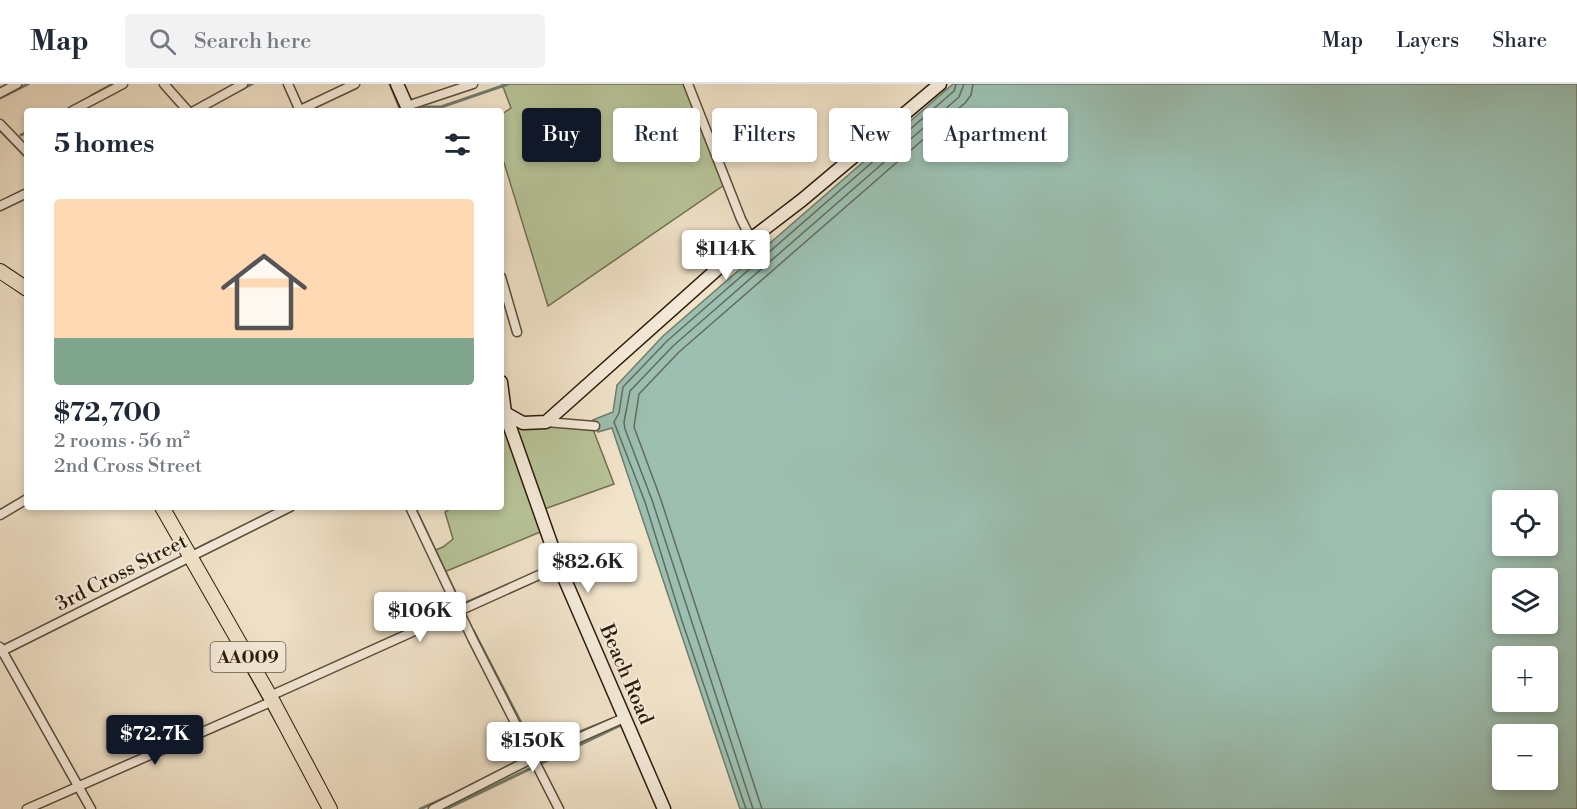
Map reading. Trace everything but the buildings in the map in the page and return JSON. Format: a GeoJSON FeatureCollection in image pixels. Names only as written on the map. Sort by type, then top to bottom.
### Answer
{"type":"FeatureCollection","features":[{"type":"Feature","properties":{"kind":"highway"},"geometry":{"type":"LineString","coordinates":[[1,272],[24,287]]}},
{"type":"Feature","properties":{"kind":"highway","name":"AA009"},"geometry":{"type":"LineString","coordinates":[[164,510],[272,698],[330,809]]}},
{"type":"Feature","properties":{"kind":"main road"},"geometry":{"type":"LineString","coordinates":[[397,84],[408,108]]}},
{"type":"Feature","properties":{"kind":"main road"},"geometry":{"type":"LineString","coordinates":[[504,414],[523,423],[546,422],[751,239],[802,200],[940,84]]}},
{"type":"Feature","properties":{"kind":"main road","name":"Beach Road"},"geometry":{"type":"LineString","coordinates":[[504,416],[559,566],[664,809]]}},
{"type":"Feature","properties":{"kind":"street"},"geometry":{"type":"LineString","coordinates":[[0,93],[17,84]]}},
{"type":"Feature","properties":{"kind":"street"},"geometry":{"type":"LineString","coordinates":[[78,108],[123,84]]}},
{"type":"Feature","properties":{"kind":"street"},"geometry":{"type":"LineString","coordinates":[[164,84],[185,108]]}},
{"type":"Feature","properties":{"kind":"street"},"geometry":{"type":"LineString","coordinates":[[199,108],[243,84]]}},
{"type":"Feature","properties":{"kind":"street"},"geometry":{"type":"LineString","coordinates":[[288,84],[299,108]]}},
{"type":"Feature","properties":{"kind":"street"},"geometry":{"type":"LineString","coordinates":[[306,108],[356,84]]}},
{"type":"Feature","properties":{"kind":"street"},"geometry":{"type":"LineString","coordinates":[[410,108],[454,87],[473,84]]}},
{"type":"Feature","properties":{"kind":"street"},"geometry":{"type":"LineString","coordinates":[[688,84],[751,239]]}},
{"type":"Feature","properties":{"kind":"street"},"geometry":{"type":"LineString","coordinates":[[0,124],[24,149]]}},
{"type":"Feature","properties":{"kind":"street"},"geometry":{"type":"LineString","coordinates":[[17,141],[24,137]]}},
{"type":"Feature","properties":{"kind":"street"},"geometry":{"type":"LineString","coordinates":[[0,206],[24,194]]}},
{"type":"Feature","properties":{"kind":"street"},"geometry":{"type":"LineString","coordinates":[[504,287],[517,332]]}},
{"type":"Feature","properties":{"kind":"street"},"geometry":{"type":"LineString","coordinates":[[546,422],[596,426]]}},
{"type":"Feature","properties":{"kind":"street"},"geometry":{"type":"LineString","coordinates":[[0,515],[24,501]]}},
{"type":"Feature","properties":{"kind":"street","name":"3rd Cross Street"},"geometry":{"type":"LineString","coordinates":[[1,650],[284,510]]}},
{"type":"Feature","properties":{"kind":"street"},"geometry":{"type":"LineString","coordinates":[[411,510],[459,612],[559,809]]}},
{"type":"Feature","properties":{"kind":"street"},"geometry":{"type":"LineString","coordinates":[[27,809],[559,566]]}},
{"type":"Feature","properties":{"kind":"street"},"geometry":{"type":"LineString","coordinates":[[1,650],[79,784],[91,809]]}},
{"type":"Feature","properties":{"kind":"street"},"geometry":{"type":"LineString","coordinates":[[433,809],[533,758],[624,718]]}},
{"type":"Feature","properties":{"kind":"shaded area"},"geometry":{"type":"Polygon","coordinates":[[[502,84],[688,84],[697,108],[613,108],[613,162],[700,162],[700,114],[712,145],[712,162],[719,162],[727,183],[548,306],[504,163],[504,113],[511,108],[502,84]]]}},
{"type":"Feature","properties":{"kind":"shaded area"},"geometry":{"type":"Polygon","coordinates":[[[504,415],[523,423],[591,424],[614,484],[539,511],[545,530],[442,573],[433,551],[453,539],[445,512],[448,510],[504,510],[504,415]]]}},
{"type":"Feature","properties":{"kind":"water"},"geometry":{"type":"Polygon","coordinates":[[[953,84],[1577,84],[1577,809],[740,809],[612,428],[598,432],[593,420],[613,412],[617,385],[663,336],[863,162],[911,162],[911,120],[923,110],[923,162],[1068,162],[1068,108],[925,108],[953,84]]]}},
{"type":"Feature","properties":{"kind":"waterway"},"geometry":{"type":"LineString","coordinates":[[0,98],[28,84]]}},
{"type":"Feature","properties":{"kind":"waterway"},"geometry":{"type":"LineString","coordinates":[[91,96],[113,84]]}},
{"type":"Feature","properties":{"kind":"waterway"},"geometry":{"type":"LineString","coordinates":[[234,93],[252,84]]}},
{"type":"Feature","properties":{"kind":"waterway"},"geometry":{"type":"LineString","coordinates":[[390,84],[400,108]]}},
{"type":"Feature","properties":{"kind":"waterway"},"geometry":{"type":"LineString","coordinates":[[415,107],[441,107],[508,84]]}},
{"type":"Feature","properties":{"kind":"waterway"},"geometry":{"type":"LineString","coordinates":[[0,130],[24,155]]}},
{"type":"Feature","properties":{"kind":"waterway"},"geometry":{"type":"LineString","coordinates":[[416,510],[461,605],[489,593]]}},
{"type":"Feature","properties":{"kind":"waterway"},"geometry":{"type":"LineString","coordinates":[[191,552],[212,541]]}},
{"type":"Feature","properties":{"kind":"waterway"},"geometry":{"type":"LineString","coordinates":[[473,630],[535,750],[612,719]]}},
{"type":"Feature","properties":{"kind":"waterway"},"geometry":{"type":"LineString","coordinates":[[245,666],[277,723]]}},
{"type":"Feature","properties":{"kind":"waterway"},"geometry":{"type":"LineString","coordinates":[[446,809],[621,725]]}},
{"type":"Feature","properties":{"kind":"waterway"},"geometry":{"type":"LineString","coordinates":[[420,809],[449,796]]}}]}
